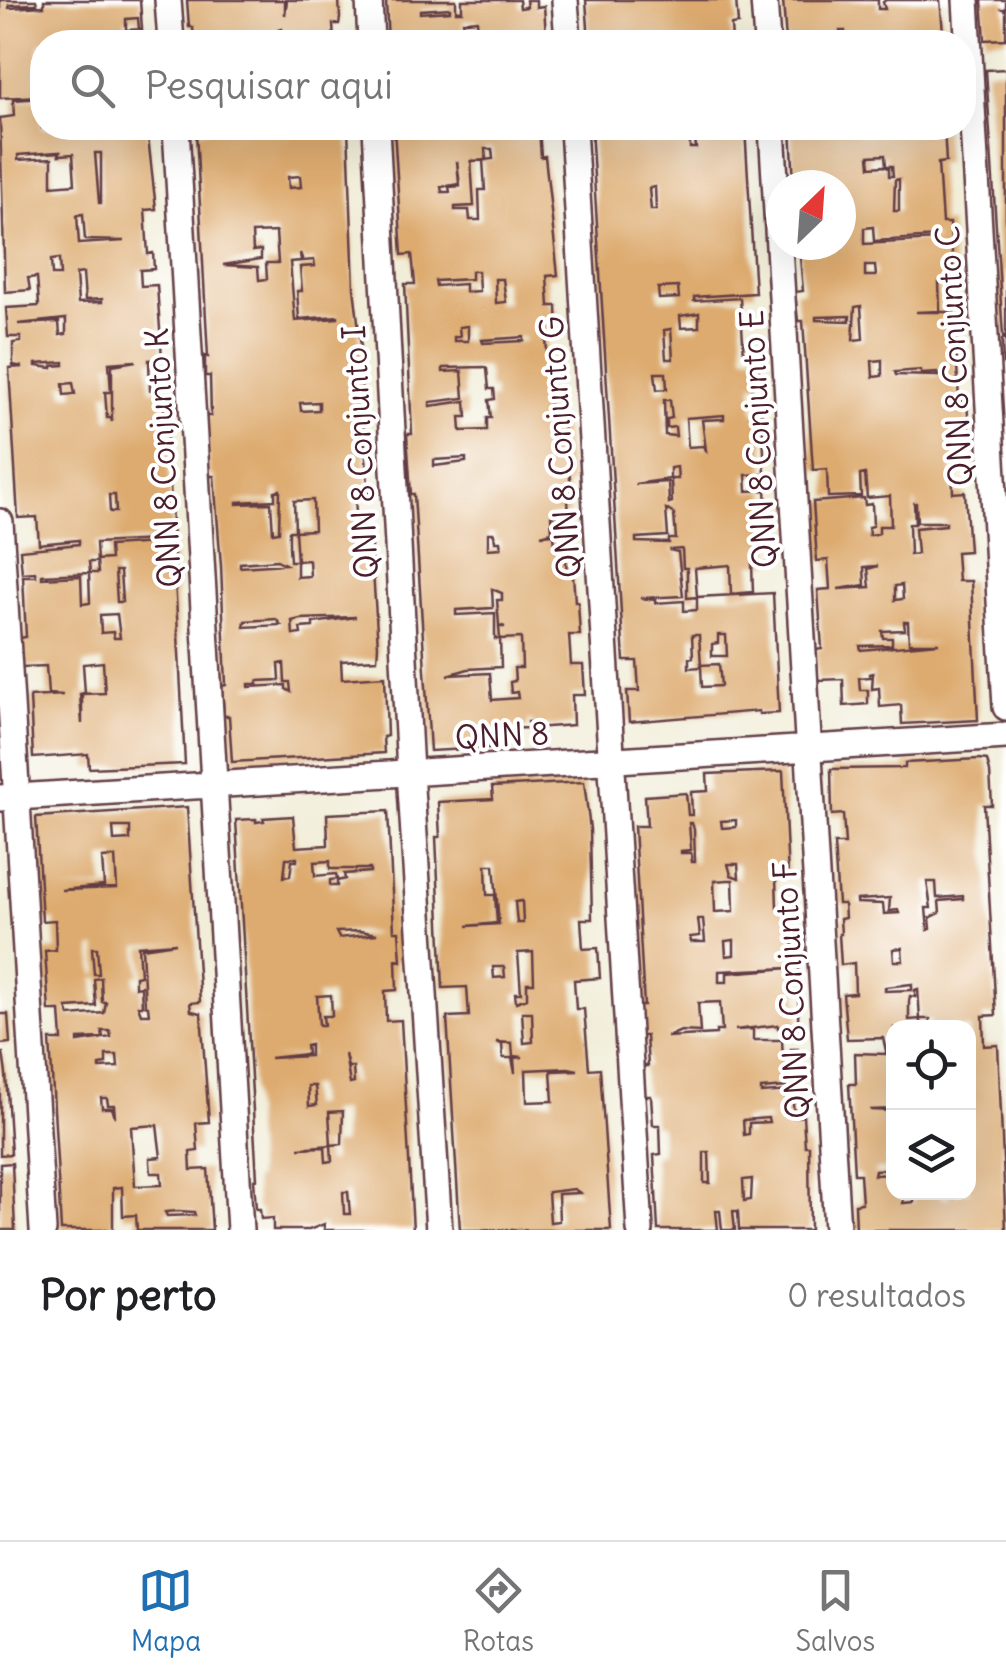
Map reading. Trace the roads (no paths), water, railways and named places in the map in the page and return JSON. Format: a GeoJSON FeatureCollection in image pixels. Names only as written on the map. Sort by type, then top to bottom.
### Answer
{"type":"FeatureCollection","features":[{"type":"Feature","properties":{"kind":"street"},"geometry":{"type":"LineString","coordinates":[[168,0],[170,30]]}},
{"type":"Feature","properties":{"kind":"street"},"geometry":{"type":"LineString","coordinates":[[369,0],[370,30]]}},
{"type":"Feature","properties":{"kind":"street"},"geometry":{"type":"LineString","coordinates":[[565,0],[567,30]]}},
{"type":"Feature","properties":{"kind":"street"},"geometry":{"type":"LineString","coordinates":[[764,0],[766,30]]}},
{"type":"Feature","properties":{"kind":"street","name":"QNN 8 Conjunto C"},"geometry":{"type":"LineString","coordinates":[[966,0],[968,30]]}},
{"type":"Feature","properties":{"kind":"street","name":"QNN 8 Conjunto K"},"geometry":{"type":"LineString","coordinates":[[177,140],[240,1230]]}},
{"type":"Feature","properties":{"kind":"street","name":"QNN 8 Conjunto I"},"geometry":{"type":"LineString","coordinates":[[377,140],[439,1230]]}},
{"type":"Feature","properties":{"kind":"street","name":"QNN 8 Conjunto G"},"geometry":{"type":"LineString","coordinates":[[574,140],[640,1230]]}},
{"type":"Feature","properties":{"kind":"street","name":"QNN 8 Conjunto E"},"geometry":{"type":"LineString","coordinates":[[773,140],[809,746]]}},
{"type":"Feature","properties":{"kind":"street","name":"QNN 8 Conjunto C"},"geometry":{"type":"LineString","coordinates":[[974,140],[1006,708]]}},
{"type":"Feature","properties":{"kind":"street"},"geometry":{"type":"LineString","coordinates":[[0,522],[9,798],[43,1230]]}},
{"type":"Feature","properties":{"kind":"street","name":"QNN 8"},"geometry":{"type":"LineString","coordinates":[[9,798],[1006,736]]}},
{"type":"Feature","properties":{"kind":"street","name":"QNN 8 Conjunto F"},"geometry":{"type":"LineString","coordinates":[[809,746],[837,1230]]}}]}
